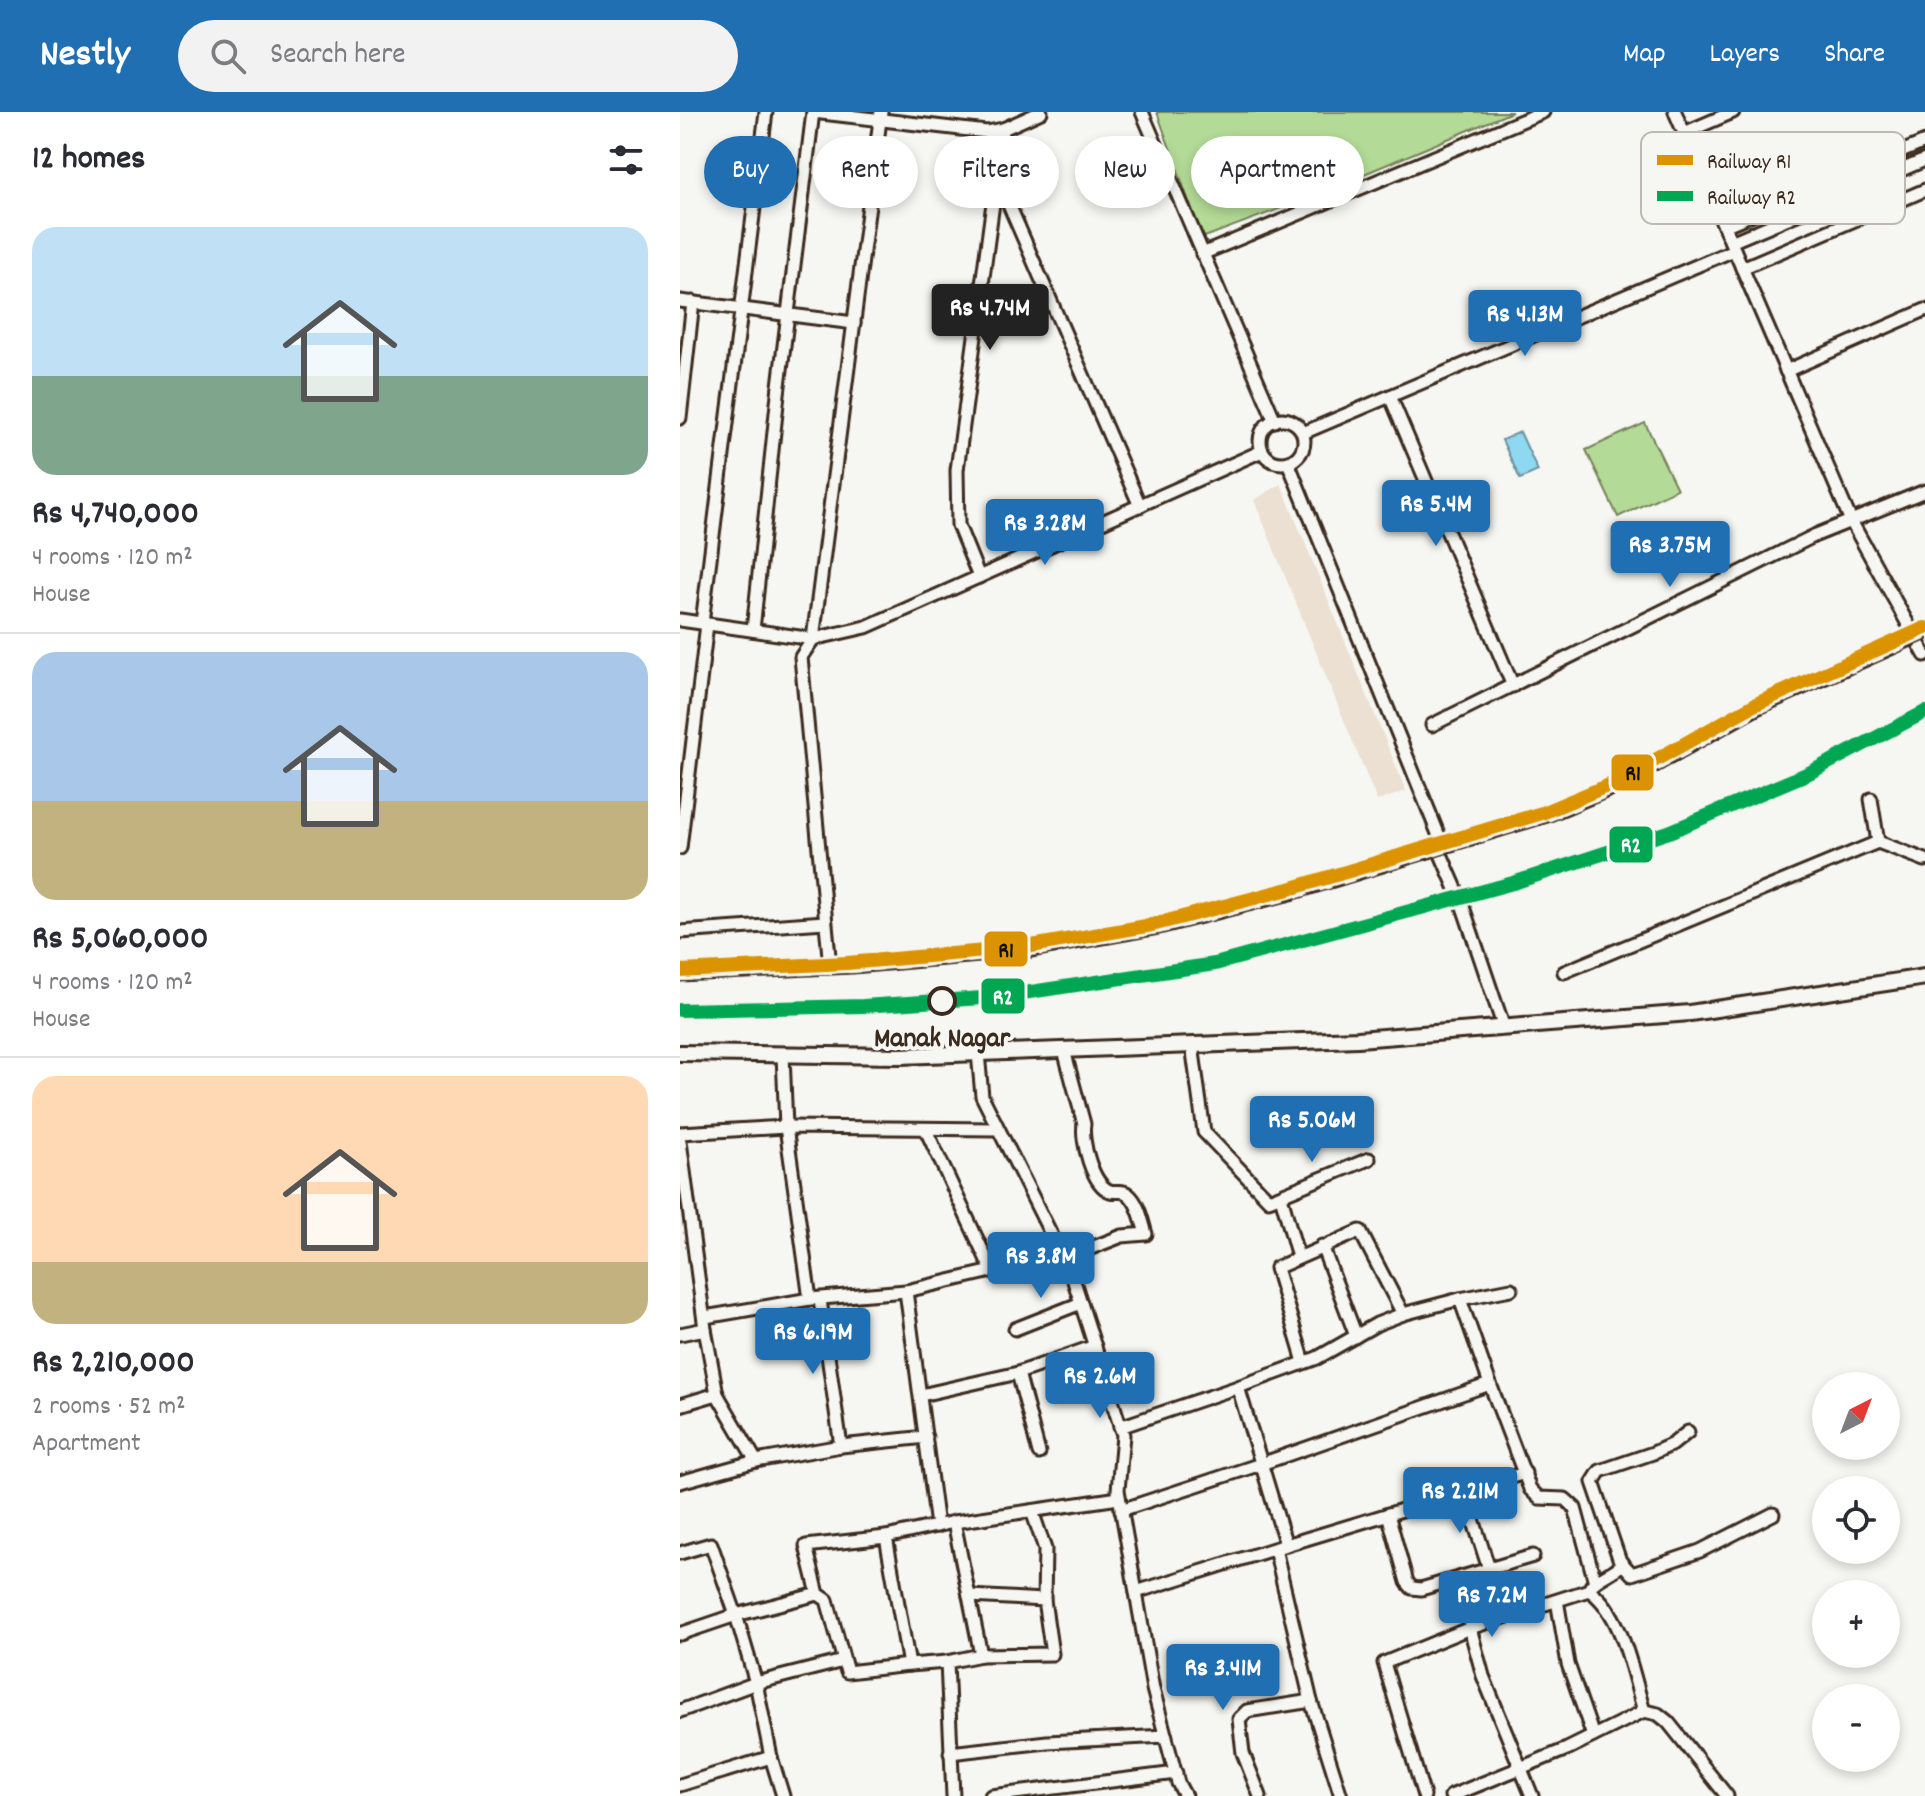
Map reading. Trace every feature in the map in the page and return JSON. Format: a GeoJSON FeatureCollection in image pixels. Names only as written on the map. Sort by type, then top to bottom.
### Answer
{"type":"FeatureCollection","features":[{"type":"Feature","properties":{"kind":"street"},"geometry":{"type":"LineString","coordinates":[[680,848],[766,112]]}},
{"type":"Feature","properties":{"kind":"street"},"geometry":{"type":"LineString","coordinates":[[753,630],[787,314],[813,112],[881,116],[987,132],[1003,129],[1041,112]]}},
{"type":"Feature","properties":{"kind":"street"},"geometry":{"type":"LineString","coordinates":[[1142,112],[1275,421]]}},
{"type":"Feature","properties":{"kind":"street"},"geometry":{"type":"LineString","coordinates":[[1202,254],[1543,112]]}},
{"type":"Feature","properties":{"kind":"street"},"geometry":{"type":"LineString","coordinates":[[1675,112],[1684,132]]}},
{"type":"Feature","properties":{"kind":"street"},"geometry":{"type":"LineString","coordinates":[[1686,132],[1733,112]]}},
{"type":"Feature","properties":{"kind":"street"},"geometry":{"type":"LineString","coordinates":[[829,956],[801,657],[813,639],[881,116]]}},
{"type":"Feature","properties":{"kind":"street"},"geometry":{"type":"LineString","coordinates":[[1002,136],[1003,129]]}},
{"type":"Feature","properties":{"kind":"street"},"geometry":{"type":"LineString","coordinates":[[1905,150],[1925,142]]}},
{"type":"Feature","properties":{"kind":"street"},"geometry":{"type":"LineString","coordinates":[[1905,169],[1925,160]]}},
{"type":"Feature","properties":{"kind":"street"},"geometry":{"type":"LineString","coordinates":[[1905,199],[1925,190]]}},
{"type":"Feature","properties":{"kind":"street"},"geometry":{"type":"LineString","coordinates":[[979,577],[958,525],[957,470],[992,208]]}},
{"type":"Feature","properties":{"kind":"street"},"geometry":{"type":"LineString","coordinates":[[1010,208],[1140,506]]}},
{"type":"Feature","properties":{"kind":"street"},"geometry":{"type":"LineString","coordinates":[[1729,224],[1724,226],[1851,521],[1925,655]]}},
{"type":"Feature","properties":{"kind":"street"},"geometry":{"type":"LineString","coordinates":[[1303,433],[1782,224]]}},
{"type":"Feature","properties":{"kind":"street"},"geometry":{"type":"LineString","coordinates":[[1742,268],[1845,224]]}},
{"type":"Feature","properties":{"kind":"street"},"geometry":{"type":"LineString","coordinates":[[680,301],[854,323]]}},
{"type":"Feature","properties":{"kind":"street"},"geometry":{"type":"LineString","coordinates":[[680,418],[693,302]]}},
{"type":"Feature","properties":{"kind":"street"},"geometry":{"type":"LineString","coordinates":[[1786,371],[1925,310]]}},
{"type":"Feature","properties":{"kind":"street"},"geometry":{"type":"LineString","coordinates":[[1390,396],[1513,686]]}},
{"type":"Feature","properties":{"kind":"street"},"geometry":{"type":"LineString","coordinates":[[1283,418],[1292,421],[1303,433],[1302,451],[1288,462],[1274,462],[1262,451],[1260,438],[1264,427],[1275,421],[1283,418]]}},
{"type":"Feature","properties":{"kind":"street"},"geometry":{"type":"LineString","coordinates":[[680,620],[813,639],[866,627],[1262,451]]}},
{"type":"Feature","properties":{"kind":"street"},"geometry":{"type":"LineString","coordinates":[[1288,462],[1439,836],[1437,845],[1460,898],[1504,1028]]}},
{"type":"Feature","properties":{"kind":"street"},"geometry":{"type":"LineString","coordinates":[[1432,725],[1816,535],[1925,491]]}},
{"type":"Feature","properties":{"kind":"street"},"geometry":{"type":"LineString","coordinates":[[1871,799],[1878,842]]}},
{"type":"Feature","properties":{"kind":"street"},"geometry":{"type":"LineString","coordinates":[[1564,972],[1878,842],[1925,860]]}},
{"type":"Feature","properties":{"kind":"street"},"geometry":{"type":"LineString","coordinates":[[680,932],[825,922]]}},
{"type":"Feature","properties":{"kind":"street"},"geometry":{"type":"LineString","coordinates":[[680,1053],[900,1056],[1358,1039],[1690,1013],[1925,977]]}},
{"type":"Feature","properties":{"kind":"street"},"geometry":{"type":"LineString","coordinates":[[1192,1045],[1204,1132],[1269,1200],[1369,1159]]}},
{"type":"Feature","properties":{"kind":"street"},"geometry":{"type":"LineString","coordinates":[[1063,1259],[1122,1236],[1146,1234],[1140,1212],[1131,1196],[1103,1186],[1094,1172],[1082,1134],[1084,1124],[1064,1050]]}},
{"type":"Feature","properties":{"kind":"street"},"geometry":{"type":"LineString","coordinates":[[978,1053],[982,1096],[1063,1259],[1081,1303],[1123,1435],[1120,1504],[1153,1689],[1185,1796]]}},
{"type":"Feature","properties":{"kind":"street"},"geometry":{"type":"LineString","coordinates":[[783,1055],[786,1127],[841,1446]]}},
{"type":"Feature","properties":{"kind":"street"},"geometry":{"type":"LineString","coordinates":[[680,1133],[786,1127],[997,1129]]}},
{"type":"Feature","properties":{"kind":"street"},"geometry":{"type":"LineString","coordinates":[[680,1334],[705,1323],[815,1300],[906,1291],[992,1271],[926,1130]]}},
{"type":"Feature","properties":{"kind":"street"},"geometry":{"type":"LineString","coordinates":[[680,1141],[717,1394],[756,1461]]}},
{"type":"Feature","properties":{"kind":"street"},"geometry":{"type":"LineString","coordinates":[[1281,1196],[1298,1257]]}},
{"type":"Feature","properties":{"kind":"street"},"geometry":{"type":"LineString","coordinates":[[1304,1362],[1276,1268],[1298,1257],[1360,1231],[1403,1314]]}},
{"type":"Feature","properties":{"kind":"street"},"geometry":{"type":"LineString","coordinates":[[1322,1246],[1356,1336]]}},
{"type":"Feature","properties":{"kind":"street"},"geometry":{"type":"LineString","coordinates":[[1120,1427],[1304,1362],[1403,1314],[1511,1289]]}},
{"type":"Feature","properties":{"kind":"street"},"geometry":{"type":"LineString","coordinates":[[906,1291],[937,1526]]}},
{"type":"Feature","properties":{"kind":"street"},"geometry":{"type":"LineString","coordinates":[[1460,1299],[1530,1489],[1539,1498],[1565,1499],[1575,1508],[1592,1586],[1608,1607],[1617,1626],[1644,1711]]}},
{"type":"Feature","properties":{"kind":"street"},"geometry":{"type":"LineString","coordinates":[[1015,1329],[1081,1303]]}},
{"type":"Feature","properties":{"kind":"street"},"geometry":{"type":"LineString","coordinates":[[921,1395],[1018,1373],[1095,1346]]}},
{"type":"Feature","properties":{"kind":"street"},"geometry":{"type":"LineString","coordinates":[[1018,1373],[1039,1453]]}},
{"type":"Feature","properties":{"kind":"street"},"geometry":{"type":"LineString","coordinates":[[1032,1511],[1045,1549],[1044,1600],[1052,1654],[981,1655],[947,1662],[847,1672],[827,1600],[818,1594],[806,1546],[886,1537],[954,1522],[1032,1511],[1120,1504],[1261,1464],[1490,1384]]}},
{"type":"Feature","properties":{"kind":"street"},"geometry":{"type":"LineString","coordinates":[[1238,1387],[1281,1547],[1311,1701],[1341,1796]]}},
{"type":"Feature","properties":{"kind":"street"},"geometry":{"type":"LineString","coordinates":[[680,1405],[717,1394]]}},
{"type":"Feature","properties":{"kind":"street"},"geometry":{"type":"LineString","coordinates":[[1688,1432],[1673,1444],[1653,1453],[1600,1471],[1593,1482],[1623,1564],[1632,1574],[1646,1572],[1669,1560],[1700,1551],[1773,1514]]}},
{"type":"Feature","properties":{"kind":"street"},"geometry":{"type":"LineString","coordinates":[[680,1482],[756,1461],[841,1446],[926,1437]]}},
{"type":"Feature","properties":{"kind":"street"},"geometry":{"type":"LineString","coordinates":[[1136,1592],[1525,1473]]}},
{"type":"Feature","properties":{"kind":"street"},"geometry":{"type":"LineString","coordinates":[[1464,1491],[1489,1569]]}},
{"type":"Feature","properties":{"kind":"street"},"geometry":{"type":"LineString","coordinates":[[1388,1514],[1407,1582],[1412,1588],[1421,1589],[1533,1556]]}},
{"type":"Feature","properties":{"kind":"street"},"geometry":{"type":"LineString","coordinates":[[954,1522],[981,1655]]}},
{"type":"Feature","properties":{"kind":"street"},"geometry":{"type":"LineString","coordinates":[[886,1537],[909,1665]]}},
{"type":"Feature","properties":{"kind":"street"},"geometry":{"type":"LineString","coordinates":[[680,1553],[711,1544],[756,1683],[771,1757],[783,1796]]}},
{"type":"Feature","properties":{"kind":"street"},"geometry":{"type":"LineString","coordinates":[[1424,1796],[1384,1663],[1470,1628],[1592,1586],[1623,1564]]}},
{"type":"Feature","properties":{"kind":"street"},"geometry":{"type":"LineString","coordinates":[[680,1634],[736,1615],[818,1594]]}},
{"type":"Feature","properties":{"kind":"street"},"geometry":{"type":"LineString","coordinates":[[969,1596],[1044,1600]]}},
{"type":"Feature","properties":{"kind":"street"},"geometry":{"type":"LineString","coordinates":[[1558,1606],[1568,1664],[1593,1736]]}},
{"type":"Feature","properties":{"kind":"street"},"geometry":{"type":"LineString","coordinates":[[1470,1628],[1483,1676],[1532,1796]]}},
{"type":"Feature","properties":{"kind":"street"},"geometry":{"type":"LineString","coordinates":[[680,1711],[756,1683],[843,1661]]}},
{"type":"Feature","properties":{"kind":"street"},"geometry":{"type":"LineString","coordinates":[[947,1662],[953,1796]]}},
{"type":"Feature","properties":{"kind":"street"},"geometry":{"type":"LineString","coordinates":[[1260,1796],[1243,1753],[1239,1719],[1247,1711],[1311,1701]]}},
{"type":"Feature","properties":{"kind":"street"},"geometry":{"type":"LineString","coordinates":[[1451,1796],[1644,1711],[1658,1714],[1668,1722],[1727,1796]]}},
{"type":"Feature","properties":{"kind":"street"},"geometry":{"type":"LineString","coordinates":[[950,1753],[1047,1742],[1166,1736]]}},
{"type":"Feature","properties":{"kind":"street"},"geometry":{"type":"LineString","coordinates":[[680,1785],[771,1757]]}},
{"type":"Feature","properties":{"kind":"street"},"geometry":{"type":"LineString","coordinates":[[991,1796],[1176,1773]]}},
{"type":"Feature","properties":{"kind":"shaded area"},"geometry":{"type":"Polygon","coordinates":[[[1281,484],[1406,791],[1377,801],[1254,500],[1281,484]]]}},
{"type":"Feature","properties":{"kind":"green space"},"geometry":{"type":"Polygon","coordinates":[[[1157,112],[1512,112],[1364,174],[1364,136],[1191,136],[1191,207],[1175,162],[1175,136],[1166,136],[1157,112]]]}},
{"type":"Feature","properties":{"kind":"green space"},"geometry":{"type":"Polygon","coordinates":[[[1191,208],[1282,208],[1202,238],[1191,208]]]}},
{"type":"Feature","properties":{"kind":"green space"},"geometry":{"type":"Polygon","coordinates":[[[1645,423],[1677,489],[1618,517],[1586,450],[1645,423]]]}},
{"type":"Feature","properties":{"kind":"water"},"geometry":{"type":"Polygon","coordinates":[[[1520,432],[1538,471],[1520,479],[1502,440],[1520,432]]]}},
{"type":"Feature","properties":{"kind":"railway"},"geometry":{"type":"LineString","coordinates":[[680,979],[853,971],[1026,956],[1159,932],[1295,897],[1548,820],[1621,790],[1760,712],[1925,638]]}},
{"type":"Feature","properties":{"kind":"railway"},"geometry":{"type":"LineString","coordinates":[[680,1010],[863,1006],[997,997],[1215,964],[1513,883],[1669,832],[1809,773],[1925,712]]}},
{"type":"Feature","properties":{"kind":"rail line","name":"R1"},"geometry":{"type":"LineString","coordinates":[[680,971],[847,963],[1020,948],[1152,925],[1289,889],[1542,813],[1614,783],[1754,705],[1925,628]]}},
{"type":"Feature","properties":{"kind":"rail line","name":"R2"},"geometry":{"type":"LineString","coordinates":[[680,1010],[863,1006],[997,997],[1215,964],[1513,883],[1669,832],[1809,773],[1925,712]]}},
{"type":"Feature","properties":{"kind":"place","name":"Manak Nagar"},"geometry":{"type":"Point","coordinates":[942,1001]}}]}
